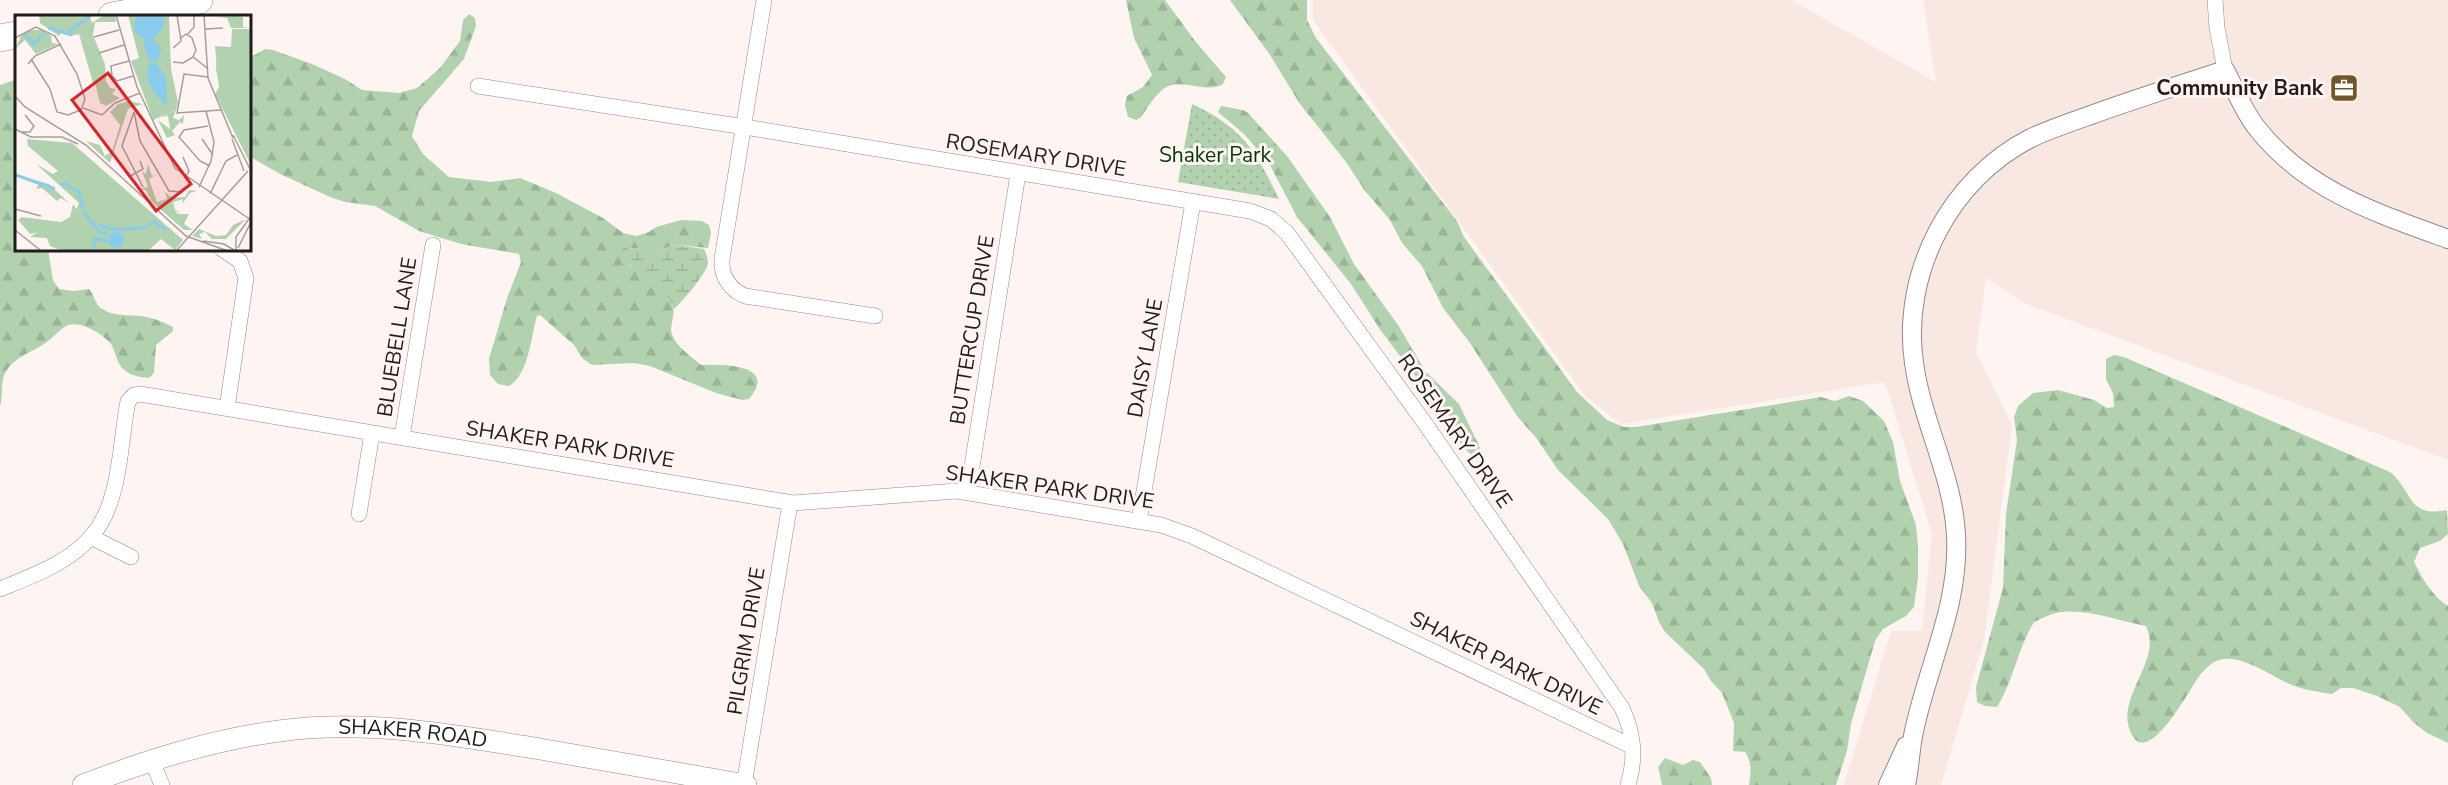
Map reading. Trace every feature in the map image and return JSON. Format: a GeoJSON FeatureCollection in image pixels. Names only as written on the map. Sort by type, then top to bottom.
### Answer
{"type":"FeatureCollection","features":[{"type":"Feature","properties":{"kind":"highway"},"geometry":{"type":"LineString","coordinates":[[117,15],[199,0]]}},
{"type":"Feature","properties":{"kind":"highway"},"geometry":{"type":"LineString","coordinates":[[0,38],[15,35]]}},
{"type":"Feature","properties":{"kind":"main road","name":"SHAKER ROAD"},"geometry":{"type":"LineString","coordinates":[[82,785],[216,742],[320,727],[362,727],[452,735],[745,785]]}},
{"type":"Feature","properties":{"kind":"street"},"geometry":{"type":"LineString","coordinates":[[764,0],[722,259],[723,272],[728,284],[745,296],[875,316]]}},
{"type":"Feature","properties":{"kind":"street"},"geometry":{"type":"LineString","coordinates":[[2215,0],[2217,28],[2225,70],[2256,127],[2303,174],[2337,195],[2448,239]]}},
{"type":"Feature","properties":{"kind":"street"},"geometry":{"type":"LineString","coordinates":[[1906,785],[1914,731],[1950,605],[1957,549],[1951,491],[1917,383],[1912,340],[1912,316],[1916,288],[1931,243],[1947,214],[1962,195],[1991,165],[2016,147],[2059,126],[2225,70]]}},
{"type":"Feature","properties":{"kind":"street","name":"ROSEMARY DRIVE"},"geometry":{"type":"LineString","coordinates":[[478,86],[745,127],[1256,212],[1271,219],[1284,229],[1424,422],[1614,697],[1628,722],[1633,747]]}},
{"type":"Feature","properties":{"kind":"street","name":"BUTTERCUP DRIVE"},"geometry":{"type":"LineString","coordinates":[[968,492],[1018,174]]}},
{"type":"Feature","properties":{"kind":"street","name":"DAISY LANE"},"geometry":{"type":"LineString","coordinates":[[1139,520],[1192,202]]}},
{"type":"Feature","properties":{"kind":"street","name":"BLUEBELL LANE"},"geometry":{"type":"LineString","coordinates":[[402,437],[433,245]]}},
{"type":"Feature","properties":{"kind":"street"},"geometry":{"type":"LineString","coordinates":[[224,250],[240,261],[246,278],[227,408]]}},
{"type":"Feature","properties":{"kind":"street","name":"SHAKER PARK DRIVE"},"geometry":{"type":"LineString","coordinates":[[91,537],[103,519],[110,498],[128,403],[132,396],[140,394],[790,503],[815,503],[935,491],[968,492],[1139,520],[1186,532],[1633,747]]}},
{"type":"Feature","properties":{"kind":"street","name":"BLUEBELL LANE"},"geometry":{"type":"LineString","coordinates":[[359,514],[372,433]]}},
{"type":"Feature","properties":{"kind":"street","name":"PILGRIM DRIVE"},"geometry":{"type":"LineString","coordinates":[[745,785],[790,503]]}},
{"type":"Feature","properties":{"kind":"street"},"geometry":{"type":"LineString","coordinates":[[0,589],[60,561],[91,537],[132,557]]}},
{"type":"Feature","properties":{"kind":"street"},"geometry":{"type":"LineString","coordinates":[[1888,785],[1914,731]]}},
{"type":"Feature","properties":{"kind":"street"},"geometry":{"type":"LineString","coordinates":[[1628,785],[1633,747]]}},
{"type":"Feature","properties":{"kind":"street"},"geometry":{"type":"LineString","coordinates":[[152,761],[162,785]]}},
{"type":"Feature","properties":{"kind":"shaded area"},"geometry":{"type":"Polygon","coordinates":[[[1313,0],[1791,0],[1936,82],[1923,0],[2448,0],[2448,460],[2026,304],[1986,278],[1976,352],[2012,425],[1984,640],[1941,785],[1844,785],[1891,631],[1922,631],[1932,534],[1885,382],[1621,424],[1585,396],[1313,20],[1313,0]]]}},
{"type":"Feature","properties":{"kind":"green space"},"geometry":{"type":"Polygon","coordinates":[[[1126,0],[1165,0],[1195,41],[1226,77],[1223,84],[1216,87],[1184,84],[1169,86],[1156,96],[1140,118],[1136,120],[1128,117],[1125,105],[1127,96],[1143,87],[1152,75],[1134,38],[1126,0]]]}},
{"type":"Feature","properties":{"kind":"green space"},"geometry":{"type":"Polygon","coordinates":[[[1230,0],[1307,0],[1307,20],[1316,38],[1457,221],[1464,237],[1577,392],[1607,420],[1624,427],[1636,427],[1821,397],[1835,401],[1849,396],[1863,401],[1884,421],[1893,442],[1900,481],[1916,525],[1918,577],[1914,607],[1906,616],[1883,629],[1875,641],[1836,785],[1749,785],[1749,760],[1745,752],[1733,751],[1734,723],[1722,693],[1704,669],[1665,632],[1652,603],[1639,586],[1623,544],[1608,519],[1558,470],[1537,439],[1517,416],[1470,343],[1443,308],[1422,266],[1402,243],[1390,220],[1365,191],[1346,162],[1300,104],[1270,55],[1230,0]]]}},
{"type":"Feature","properties":{"kind":"green space"},"geometry":{"type":"Polygon","coordinates":[[[469,14],[475,18],[476,26],[464,59],[419,111],[412,136],[423,154],[449,177],[491,182],[520,178],[556,193],[603,218],[623,233],[636,236],[681,220],[702,221],[709,225],[711,233],[708,248],[677,245],[658,250],[627,248],[630,266],[656,283],[671,300],[672,335],[688,354],[701,365],[733,366],[753,373],[757,379],[756,387],[749,399],[742,400],[716,393],[650,366],[634,363],[592,365],[582,358],[574,345],[540,315],[537,316],[521,373],[509,386],[498,384],[490,375],[489,359],[507,298],[521,262],[519,254],[461,244],[419,231],[375,206],[345,202],[330,197],[280,174],[250,157],[250,57],[265,49],[273,50],[312,64],[345,79],[362,90],[399,93],[417,88],[440,68],[460,41],[463,20],[469,14]]]}},
{"type":"Feature","properties":{"kind":"green space"},"geometry":{"type":"Polygon","coordinates":[[[15,80],[15,250],[48,250],[53,280],[59,289],[73,291],[89,289],[97,305],[106,311],[150,318],[173,327],[173,331],[156,345],[154,373],[149,378],[135,376],[123,369],[111,344],[102,336],[84,326],[71,324],[10,365],[3,379],[0,406],[0,85],[15,80]]]}},
{"type":"Feature","properties":{"kind":"green space","name":"Shaker Park"},"geometry":{"type":"Polygon","coordinates":[[[1192,104],[1224,122],[1246,142],[1279,199],[1178,182],[1192,104]]]}},
{"type":"Feature","properties":{"kind":"green space"},"geometry":{"type":"Polygon","coordinates":[[[1221,106],[1248,113],[1287,156],[1330,217],[1354,264],[1398,325],[1426,372],[1459,404],[1480,448],[1480,456],[1471,455],[1459,442],[1441,410],[1381,331],[1351,284],[1297,217],[1269,163],[1244,134],[1218,112],[1221,106]]]}},
{"type":"Feature","properties":{"kind":"green space"},"geometry":{"type":"Polygon","coordinates":[[[677,245],[704,249],[708,263],[699,280],[674,309],[663,291],[631,267],[622,252],[623,248],[658,250],[677,245]]]}},
{"type":"Feature","properties":{"kind":"green space"},"geometry":{"type":"Polygon","coordinates":[[[2114,355],[2124,357],[2390,472],[2418,507],[2434,511],[2447,510],[2448,534],[2440,541],[2420,548],[2414,562],[2432,592],[2448,606],[2448,743],[2427,733],[2400,707],[2377,696],[2353,688],[2341,688],[2332,694],[2307,690],[2252,665],[2230,659],[2211,664],[2199,676],[2166,726],[2156,736],[2146,742],[2137,741],[2130,731],[2127,718],[2133,691],[2149,652],[2150,639],[2146,626],[2083,612],[2058,613],[2034,622],[1997,707],[1985,706],[1977,702],[1976,687],[2003,588],[2006,514],[2017,440],[2014,417],[2018,406],[2033,393],[2058,390],[2094,400],[2107,408],[2114,407],[2113,393],[2106,379],[2106,359],[2114,355]]]}},
{"type":"Feature","properties":{"kind":"green space"},"geometry":{"type":"Polygon","coordinates":[[[1665,758],[1683,765],[1693,760],[1700,762],[1711,778],[1712,785],[1662,785],[1658,767],[1665,758]]]}},
{"type":"Feature","properties":{"kind":"place","name":"Community Bank"},"geometry":{"type":"Point","coordinates":[2344,88]}}]}
